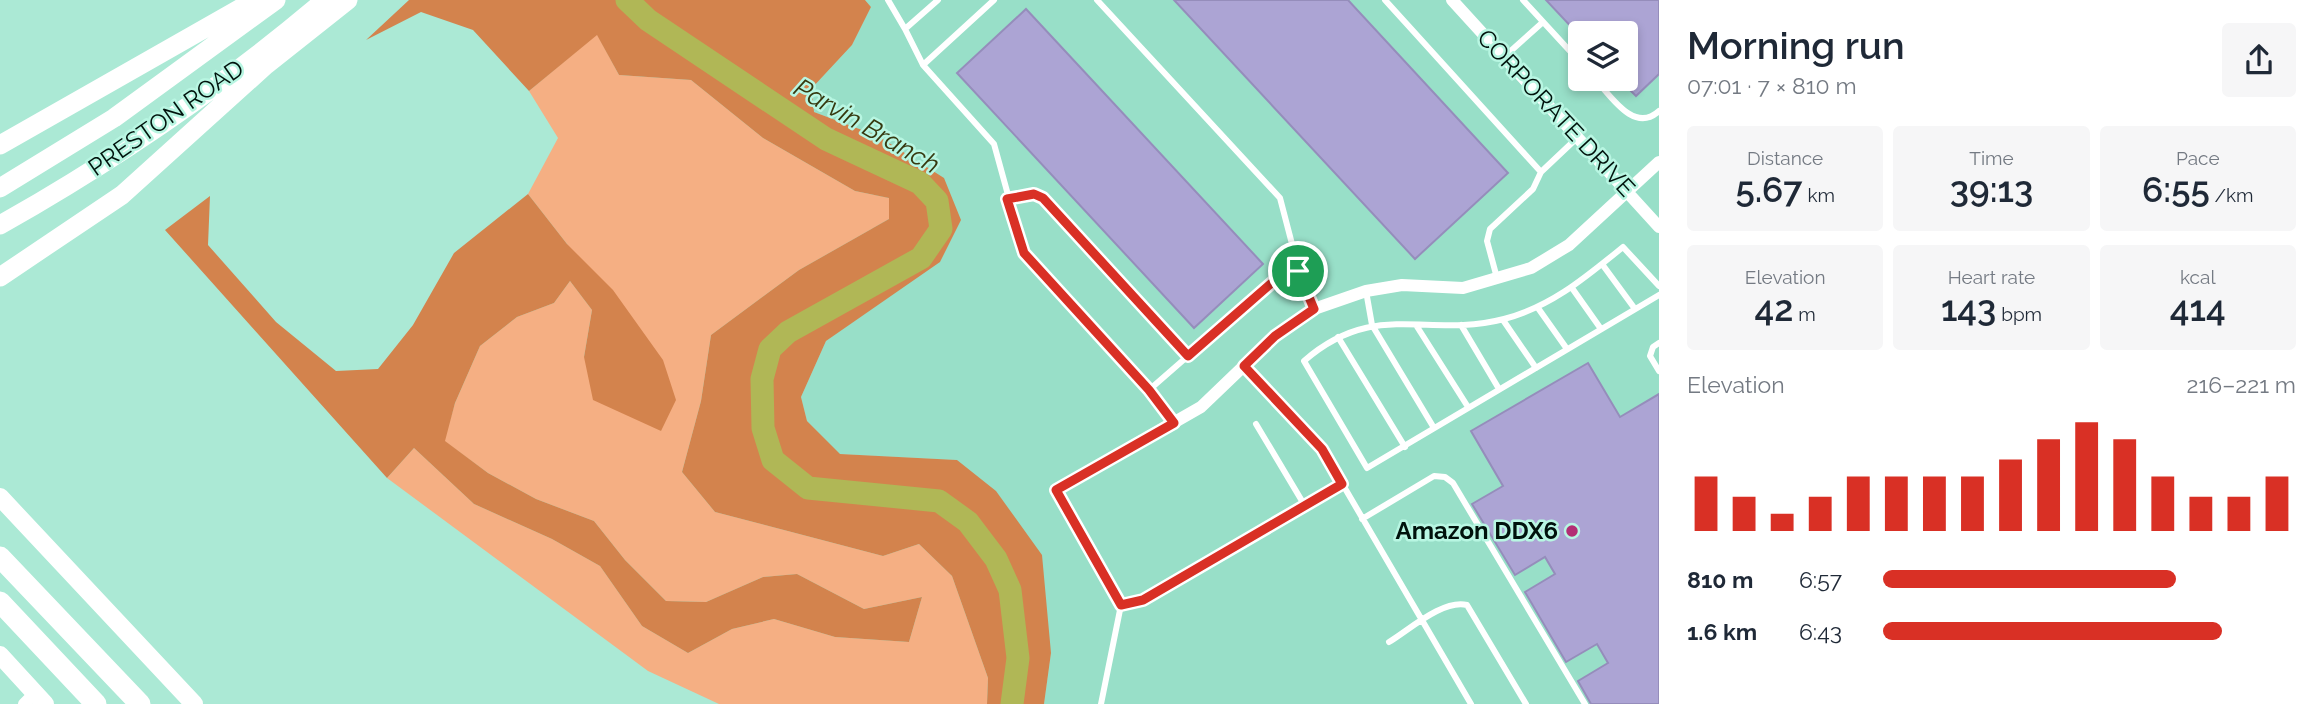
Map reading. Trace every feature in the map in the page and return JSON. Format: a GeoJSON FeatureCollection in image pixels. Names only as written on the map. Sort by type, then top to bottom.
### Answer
{"type":"FeatureCollection","features":[{"type":"Feature","properties":{"kind":"highway"},"geometry":{"type":"LineString","coordinates":[[0,557],[140,704]]}},
{"type":"Feature","properties":{"kind":"highway"},"geometry":{"type":"LineString","coordinates":[[0,602],[95,703]]}},
{"type":"Feature","properties":{"kind":"main road"},"geometry":{"type":"LineString","coordinates":[[0,145],[255,0]]}},
{"type":"Feature","properties":{"kind":"main road","name":"PRESTON ROAD"},"geometry":{"type":"LineString","coordinates":[[0,188],[114,118],[276,0]]}},
{"type":"Feature","properties":{"kind":"main road","name":"PRESTON ROAD"},"geometry":{"type":"LineString","coordinates":[[0,225],[160,125],[255,57],[326,0]]}},
{"type":"Feature","properties":{"kind":"main road"},"geometry":{"type":"LineString","coordinates":[[0,277],[122,195],[266,65],[348,0]]}},
{"type":"Feature","properties":{"kind":"main road"},"geometry":{"type":"LineString","coordinates":[[0,497],[194,704]]}},
{"type":"Feature","properties":{"kind":"main road"},"geometry":{"type":"LineString","coordinates":[[0,655],[35,700]]}},
{"type":"Feature","properties":{"kind":"street","name":"CORPORATE DRIVE"},"geometry":{"type":"LineString","coordinates":[[1452,0],[1659,227]]}},
{"type":"Feature","properties":{"kind":"street"},"geometry":{"type":"LineString","coordinates":[[1056,490],[1201,407],[1275,336],[1314,309],[1366,291],[1402,285],[1463,288],[1531,268],[1569,245],[1659,162]]}},
{"type":"Feature","properties":{"kind":"lane"},"geometry":{"type":"LineString","coordinates":[[888,0],[923,65],[994,144],[1024,253],[1149,390],[1174,423]]}},
{"type":"Feature","properties":{"kind":"lane"},"geometry":{"type":"LineString","coordinates":[[905,29],[938,0]]}},
{"type":"Feature","properties":{"kind":"lane"},"geometry":{"type":"LineString","coordinates":[[923,65],[994,0]]}},
{"type":"Feature","properties":{"kind":"lane"},"geometry":{"type":"LineString","coordinates":[[1097,0],[1280,198],[1298,271],[1314,309]]}},
{"type":"Feature","properties":{"kind":"lane"},"geometry":{"type":"LineString","coordinates":[[1385,0],[1541,172]]}},
{"type":"Feature","properties":{"kind":"lane"},"geometry":{"type":"LineString","coordinates":[[1523,0],[1568,49]]}},
{"type":"Feature","properties":{"kind":"lane"},"geometry":{"type":"LineString","coordinates":[[1504,57],[1543,22]]}},
{"type":"Feature","properties":{"kind":"lane"},"geometry":{"type":"LineString","coordinates":[[1606,91],[1628,114],[1639,120],[1652,118],[1659,111]]}},
{"type":"Feature","properties":{"kind":"lane"},"geometry":{"type":"LineString","coordinates":[[1497,280],[1488,241],[1490,229],[1533,189],[1541,172],[1578,137]]}},
{"type":"Feature","properties":{"kind":"lane"},"geometry":{"type":"LineString","coordinates":[[1007,199],[1034,194],[1043,198],[1188,356]]}},
{"type":"Feature","properties":{"kind":"lane"},"geometry":{"type":"LineString","coordinates":[[1659,286],[1623,247],[1572,288],[1538,308],[1503,320],[1461,325],[1372,325],[1338,337],[1304,362],[1367,468],[1659,295]]}},
{"type":"Feature","properties":{"kind":"lane"},"geometry":{"type":"LineString","coordinates":[[1602,264],[1635,309]]}},
{"type":"Feature","properties":{"kind":"lane"},"geometry":{"type":"LineString","coordinates":[[1149,390],[1275,280],[1298,271]]}},
{"type":"Feature","properties":{"kind":"lane"},"geometry":{"type":"LineString","coordinates":[[1572,288],[1601,329]]}},
{"type":"Feature","properties":{"kind":"lane"},"geometry":{"type":"LineString","coordinates":[[1366,291],[1372,325],[1434,428]]}},
{"type":"Feature","properties":{"kind":"lane"},"geometry":{"type":"LineString","coordinates":[[1538,308],[1567,349]]}},
{"type":"Feature","properties":{"kind":"lane"},"geometry":{"type":"LineString","coordinates":[[1503,320],[1536,368]]}},
{"type":"Feature","properties":{"kind":"lane"},"geometry":{"type":"LineString","coordinates":[[1416,325],[1468,407]]}},
{"type":"Feature","properties":{"kind":"lane"},"geometry":{"type":"LineString","coordinates":[[1461,325],[1499,389]]}},
{"type":"Feature","properties":{"kind":"lane"},"geometry":{"type":"LineString","coordinates":[[1338,337],[1405,447]]}},
{"type":"Feature","properties":{"kind":"lane"},"geometry":{"type":"LineString","coordinates":[[1659,343],[1653,347],[1650,356],[1659,371]]}},
{"type":"Feature","properties":{"kind":"lane"},"geometry":{"type":"LineString","coordinates":[[1244,366],[1322,449],[1471,704]]}},
{"type":"Feature","properties":{"kind":"lane"},"geometry":{"type":"LineString","coordinates":[[1256,424],[1305,506]]}},
{"type":"Feature","properties":{"kind":"lane"},"geometry":{"type":"LineString","coordinates":[[1362,519],[1434,476],[1445,477],[1453,483],[1585,704]]}},
{"type":"Feature","properties":{"kind":"lane"},"geometry":{"type":"LineString","coordinates":[[1121,605],[1143,600],[1342,484]]}},
{"type":"Feature","properties":{"kind":"lane"},"geometry":{"type":"LineString","coordinates":[[1056,490],[1121,605],[1101,704]]}},
{"type":"Feature","properties":{"kind":"lane"},"geometry":{"type":"LineString","coordinates":[[1389,642],[1442,610],[1459,604],[1467,605],[1526,704]]}},
{"type":"Feature","properties":{"kind":"shaded area"},"geometry":{"type":"Polygon","coordinates":[[[409,0],[865,0],[871,7],[852,45],[812,88],[814,112],[878,136],[944,178],[961,220],[940,262],[826,341],[801,397],[807,421],[840,454],[957,460],[996,491],[1042,555],[1051,653],[1044,704],[987,704],[988,678],[952,576],[919,544],[883,556],[715,512],[682,472],[701,401],[711,335],[799,270],[889,219],[889,198],[855,191],[763,138],[691,80],[619,75],[597,35],[529,91],[473,30],[421,12],[366,40],[409,0]]]}},
{"type":"Feature","properties":{"kind":"shaded area"},"geometry":{"type":"Polygon","coordinates":[[[865,0],[1659,0],[1659,704],[1044,704],[1051,653],[957,460],[839,454],[807,421],[801,397],[826,341],[867,310],[878,136],[814,112],[812,88],[852,45],[871,7],[865,0]]]}},
{"type":"Feature","properties":{"kind":"shaded area"},"geometry":{"type":"Polygon","coordinates":[[[597,34],[619,75],[691,80],[763,138],[855,191],[889,198],[889,219],[799,270],[711,335],[701,401],[682,472],[715,512],[883,556],[919,544],[952,576],[988,678],[987,704],[719,704],[648,671],[387,478],[414,448],[474,504],[552,539],[600,566],[642,626],[688,653],[732,629],[774,619],[835,637],[909,642],[922,597],[864,609],[797,574],[763,577],[706,602],[666,601],[625,560],[594,521],[536,499],[488,473],[444,441],[455,403],[480,346],[517,317],[554,303],[570,281],[592,310],[584,357],[661,431],[567,244],[528,194],[558,138],[529,91],[597,34]]]}},
{"type":"Feature","properties":{"kind":"shaded area"},"geometry":{"type":"Polygon","coordinates":[[[528,194],[567,244],[613,290],[663,360],[676,400],[661,431],[593,400],[584,357],[592,310],[570,281],[554,303],[517,317],[480,346],[455,403],[445,441],[488,473],[536,499],[594,521],[625,560],[666,601],[706,602],[763,577],[797,574],[864,609],[922,597],[909,642],[835,637],[774,619],[732,629],[688,653],[642,626],[600,566],[552,539],[474,504],[414,448],[387,478],[165,230],[210,196],[208,245],[276,322],[336,371],[378,369],[413,325],[454,253],[528,194]]]}},
{"type":"Feature","properties":{"kind":"building"},"geometry":{"type":"Polygon","coordinates":[[[1174,0],[1348,0],[1508,173],[1415,259],[1174,0]]]}},
{"type":"Feature","properties":{"kind":"building"},"geometry":{"type":"Polygon","coordinates":[[[1546,0],[1659,0],[1659,74],[1636,96],[1631,91],[1638,91],[1638,21],[1568,21],[1568,23],[1546,0]]]}},
{"type":"Feature","properties":{"kind":"building"},"geometry":{"type":"Polygon","coordinates":[[[1026,9],[1263,264],[1194,328],[957,73],[1026,9]]]}},
{"type":"Feature","properties":{"kind":"building","name":"Amazon DDX6"},"geometry":{"type":"Polygon","coordinates":[[[1588,363],[1620,417],[1659,394],[1659,704],[1591,704],[1578,681],[1608,663],[1597,644],[1566,662],[1525,592],[1555,574],[1545,557],[1515,575],[1472,504],[1503,486],[1471,431],[1588,363]]]}},
{"type":"Feature","properties":{"kind":"waterway","name":"Parvin Branch"},"geometry":{"type":"LineString","coordinates":[[627,0],[648,20],[826,139],[920,183],[937,201],[941,229],[921,258],[788,332],[770,349],[762,379],[763,428],[773,460],[808,488],[939,501],[968,522],[996,559],[1010,590],[1018,658],[1012,704]]}},
{"type":"Feature","properties":{"kind":"place","name":"Amazon DDX6"},"geometry":{"type":"Point","coordinates":[1572,531]}},
{"type":"Feature","properties":{"kind":"route"},"geometry":{"type":"LineString","coordinates":[[1034,194],[1043,198],[1188,356],[1275,280],[1298,271],[1314,309],[1275,336],[1244,366],[1322,449],[1342,484],[1143,600],[1121,605],[1056,490],[1174,423],[1149,390],[1024,253],[1007,199],[1034,194]]}}]}
